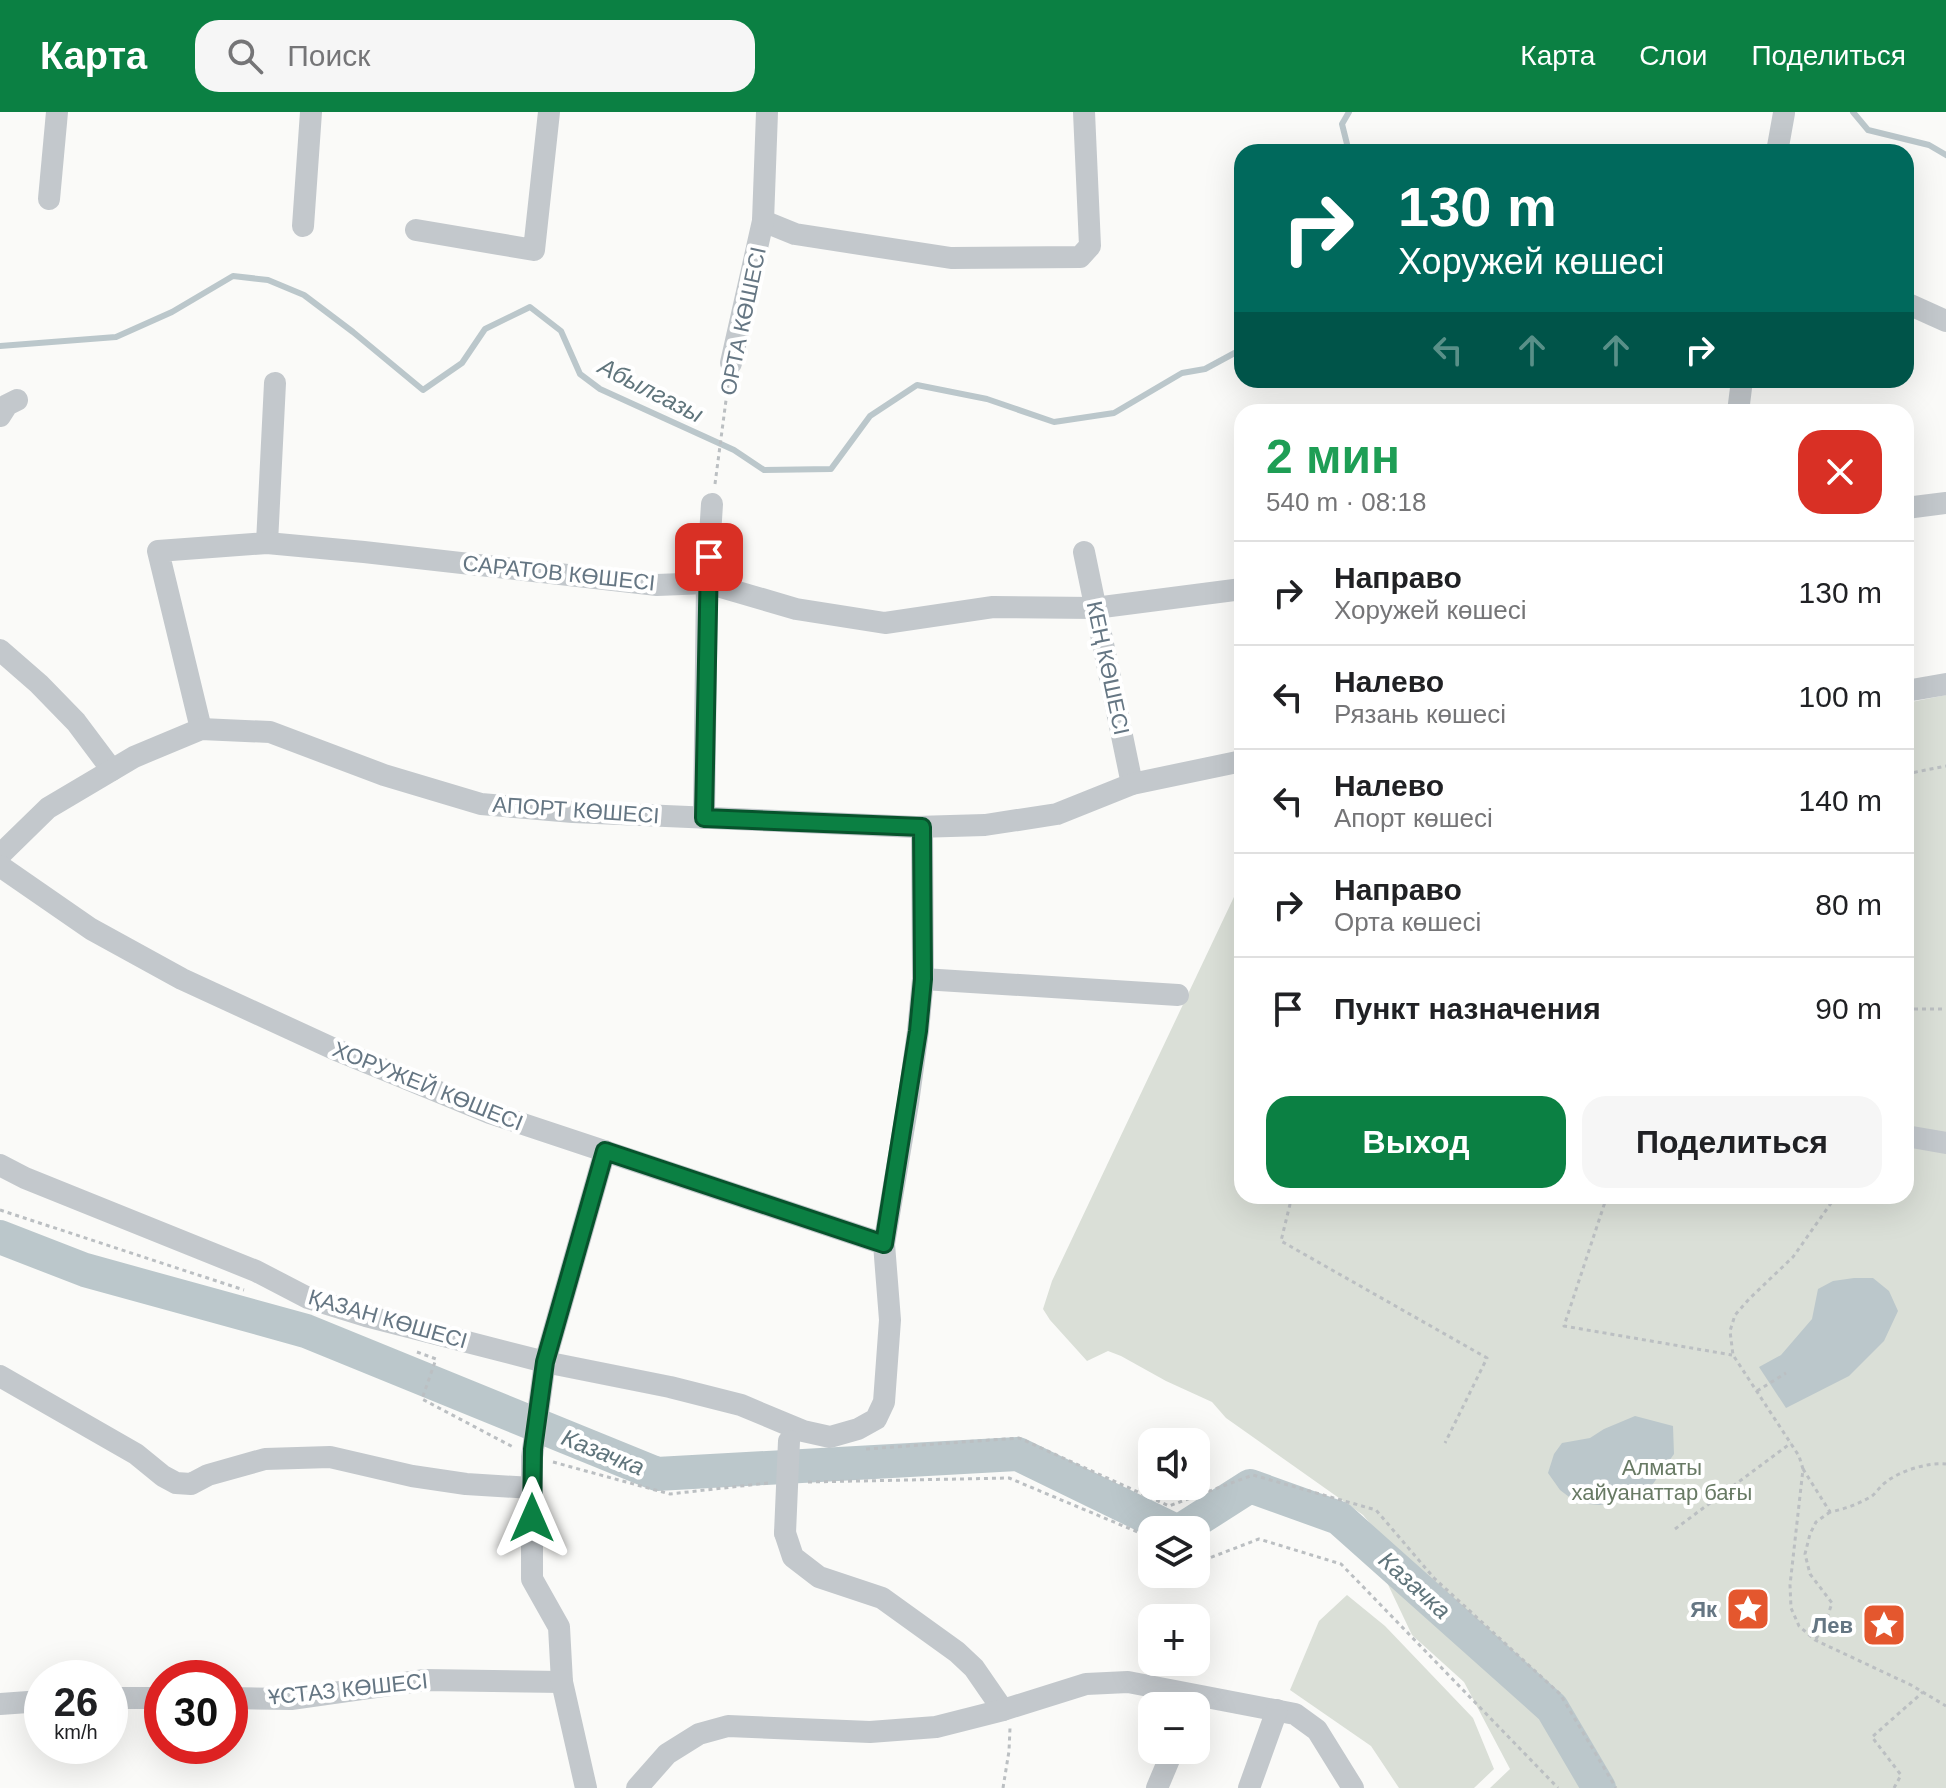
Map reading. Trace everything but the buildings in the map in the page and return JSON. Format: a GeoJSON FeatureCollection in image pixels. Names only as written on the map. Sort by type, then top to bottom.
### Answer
{"type":"FeatureCollection","features":[{"type":"Feature","properties":{"kind":"street"},"geometry":{"type":"LineString","coordinates":[[49,199],[57,112]]}},
{"type":"Feature","properties":{"kind":"street"},"geometry":{"type":"LineString","coordinates":[[303,226],[311,112]]}},
{"type":"Feature","properties":{"kind":"street"},"geometry":{"type":"LineString","coordinates":[[416,230],[534,250],[549,112]]}},
{"type":"Feature","properties":{"kind":"street","name":"ОРТА КӨШЕСІ"},"geometry":{"type":"LineString","coordinates":[[731,363],[763,221],[767,112]]}},
{"type":"Feature","properties":{"kind":"street"},"geometry":{"type":"LineString","coordinates":[[763,221],[795,234],[951,258],[1080,257],[1090,246],[1084,112]]}},
{"type":"Feature","properties":{"kind":"street"},"geometry":{"type":"LineString","coordinates":[[1778,144],[1784,113]]}},
{"type":"Feature","properties":{"kind":"street"},"geometry":{"type":"LineString","coordinates":[[1914,307],[1946,321]]}},
{"type":"Feature","properties":{"kind":"street"},"geometry":{"type":"LineString","coordinates":[[267,543],[275,383]]}},
{"type":"Feature","properties":{"kind":"street"},"geometry":{"type":"LineString","coordinates":[[0,416],[7,405],[17,400]]}},
{"type":"Feature","properties":{"kind":"street"},"geometry":{"type":"LineString","coordinates":[[1914,507],[1946,503]]}},
{"type":"Feature","properties":{"kind":"street"},"geometry":{"type":"LineString","coordinates":[[704,818],[707,583],[712,504]]}},
{"type":"Feature","properties":{"kind":"street","name":"САРАТОВ КӨШЕСІ"},"geometry":{"type":"LineString","coordinates":[[201,729],[158,551],[267,543],[657,585],[707,583],[796,609],[885,623],[993,607],[1095,608],[1234,590]]}},
{"type":"Feature","properties":{"kind":"street","name":"КЕҢ КӨШЕСІ"},"geometry":{"type":"LineString","coordinates":[[1084,552],[1132,784]]}},
{"type":"Feature","properties":{"kind":"street"},"geometry":{"type":"LineString","coordinates":[[0,650],[76,722],[112,770]]}},
{"type":"Feature","properties":{"kind":"street"},"geometry":{"type":"LineString","coordinates":[[1914,690],[1946,684]]}},
{"type":"Feature","properties":{"kind":"street","name":"АПОРТ КӨШЕСІ"},"geometry":{"type":"LineString","coordinates":[[0,855],[48,808],[134,757],[201,729],[270,732],[384,775],[481,804],[573,812],[922,827],[985,825],[1057,814],[1132,784],[1234,763]]}},
{"type":"Feature","properties":{"kind":"street"},"geometry":{"type":"LineString","coordinates":[[884,1244],[908,1103],[923,979],[922,827]]}},
{"type":"Feature","properties":{"kind":"street","name":"ХОРУЖЕЙ КӨШЕСІ"},"geometry":{"type":"LineString","coordinates":[[0,866],[91,929],[182,979],[334,1049],[490,1113],[884,1244]]}},
{"type":"Feature","properties":{"kind":"street"},"geometry":{"type":"LineString","coordinates":[[923,979],[1178,995]]}},
{"type":"Feature","properties":{"kind":"street"},"geometry":{"type":"LineString","coordinates":[[1914,1137],[1946,1143]]}},
{"type":"Feature","properties":{"kind":"street"},"geometry":{"type":"LineString","coordinates":[[586,1788],[562,1682],[559,1627],[532,1579],[533,1449],[544,1368],[605,1151]]}},
{"type":"Feature","properties":{"kind":"street","name":"ҚАЗАН КӨШЕСІ"},"geometry":{"type":"LineString","coordinates":[[0,1165],[25,1178],[256,1271],[308,1298],[544,1368],[670,1387],[741,1405],[790,1434],[830,1437],[858,1429],[876,1419],[884,1402],[890,1320],[884,1244]]}},
{"type":"Feature","properties":{"kind":"street"},"geometry":{"type":"LineString","coordinates":[[0,1376],[136,1454],[176,1483],[191,1484],[208,1475],[265,1459],[330,1457],[412,1476],[466,1484],[532,1488]]}},
{"type":"Feature","properties":{"kind":"street"},"geometry":{"type":"LineString","coordinates":[[790,1434],[785,1533],[793,1557],[819,1577],[882,1598],[957,1652],[974,1668],[1003,1710]]}},
{"type":"Feature","properties":{"kind":"street","name":"ҰСТАЗ КӨШЕСІ"},"geometry":{"type":"LineString","coordinates":[[248,1698],[291,1699],[425,1680],[562,1682]]}},
{"type":"Feature","properties":{"kind":"street"},"geometry":{"type":"LineString","coordinates":[[637,1788],[667,1754],[699,1734],[728,1726],[870,1732],[936,1727],[1086,1684],[1128,1682],[1275,1714]]}},
{"type":"Feature","properties":{"kind":"street"},"geometry":{"type":"LineString","coordinates":[[0,1704],[24,1702]]}},
{"type":"Feature","properties":{"kind":"street"},"geometry":{"type":"LineString","coordinates":[[1210,1703],[1275,1714],[1295,1714],[1317,1730],[1353,1788]]}},
{"type":"Feature","properties":{"kind":"street"},"geometry":{"type":"LineString","coordinates":[[1249,1788],[1275,1714]]}},
{"type":"Feature","properties":{"kind":"street"},"geometry":{"type":"LineString","coordinates":[[1157,1788],[1167,1764]]}},
{"type":"Feature","properties":{"kind":"path","name":"ОРТА КӨШЕСІ"},"geometry":{"type":"LineString","coordinates":[[712,504],[731,363]]}},
{"type":"Feature","properties":{"kind":"path"},"geometry":{"type":"LineString","coordinates":[[1914,772],[1946,766]]}},
{"type":"Feature","properties":{"kind":"path"},"geometry":{"type":"LineString","coordinates":[[1914,1009],[1946,1009]]}},
{"type":"Feature","properties":{"kind":"path"},"geometry":{"type":"LineString","coordinates":[[1290,1204],[1281,1241],[1487,1358],[1445,1443]]}},
{"type":"Feature","properties":{"kind":"path"},"geometry":{"type":"LineString","coordinates":[[1604,1204],[1564,1326],[1733,1355]]}},
{"type":"Feature","properties":{"kind":"path"},"geometry":{"type":"LineString","coordinates":[[1830,1204],[1793,1257],[1735,1315],[1730,1331],[1733,1355],[1791,1443],[1830,1512]]}},
{"type":"Feature","properties":{"kind":"path"},"geometry":{"type":"LineString","coordinates":[[0,1210],[245,1291]]}},
{"type":"Feature","properties":{"kind":"path"},"geometry":{"type":"LineString","coordinates":[[407,1349],[436,1359],[422,1399]]}},
{"type":"Feature","properties":{"kind":"path"},"geometry":{"type":"LineString","coordinates":[[1757,1391],[1786,1373]]}},
{"type":"Feature","properties":{"kind":"path"},"geometry":{"type":"LineString","coordinates":[[863,1449],[1019,1438],[1169,1506],[1253,1475],[1376,1510],[1434,1578],[1560,1694],[1616,1788]]}},
{"type":"Feature","properties":{"kind":"path"},"geometry":{"type":"LineString","coordinates":[[1675,1529],[1791,1443]]}},
{"type":"Feature","properties":{"kind":"path"},"geometry":{"type":"LineString","coordinates":[[1815,1640],[1832,1603],[1810,1574],[1805,1554],[1816,1522],[1830,1512],[1844,1509],[1872,1495],[1897,1476],[1946,1464]]}},
{"type":"Feature","properties":{"kind":"path"},"geometry":{"type":"LineString","coordinates":[[1803,1469],[1790,1585],[1791,1608],[1799,1626],[1815,1640],[1946,1706]]}},
{"type":"Feature","properties":{"kind":"path"},"geometry":{"type":"LineString","coordinates":[[1210,1558],[1259,1539],[1341,1564],[1558,1788]]}},
{"type":"Feature","properties":{"kind":"path"},"geometry":{"type":"LineString","coordinates":[[1894,1788],[1901,1775],[1872,1737],[1923,1692]]}},
{"type":"Feature","properties":{"kind":"path"},"geometry":{"type":"LineString","coordinates":[[1003,1710],[1011,1736],[1003,1788]]}},
{"type":"Feature","properties":{"kind":"green space","name":"Алматы хайуанаттар бағы"},"geometry":{"type":"Polygon","coordinates":[[[1946,695],[1946,1788],[1490,1788],[1510,1769],[1464,1682],[1412,1635],[1373,1553],[1375,1529],[1363,1515],[1226,1418],[1212,1402],[1108,1351],[1087,1361],[1043,1309],[1052,1281],[1234,897],[1234,1204],[1914,1204],[1914,701],[1946,695]]]}},
{"type":"Feature","properties":{"kind":"green space"},"geometry":{"type":"Polygon","coordinates":[[[1347,1595],[1385,1626],[1473,1718],[1494,1769],[1474,1788],[1399,1788],[1371,1746],[1290,1690],[1319,1621],[1347,1595]]]}},
{"type":"Feature","properties":{"kind":"shaded area"},"geometry":{"type":"Polygon","coordinates":[[[1873,1278],[1889,1291],[1898,1311],[1884,1341],[1849,1376],[1786,1408],[1759,1367],[1781,1355],[1812,1319],[1818,1289],[1833,1281],[1873,1278]]]}},
{"type":"Feature","properties":{"kind":"shaded area"},"geometry":{"type":"Polygon","coordinates":[[[1635,1416],[1673,1426],[1674,1454],[1648,1491],[1600,1505],[1577,1503],[1560,1490],[1548,1473],[1554,1454],[1562,1443],[1590,1438],[1635,1416]]]}},
{"type":"Feature","properties":{"kind":"waterway","name":"Абылгазы"},"geometry":{"type":"LineString","coordinates":[[1347,144],[1342,124],[1349,112]]}},
{"type":"Feature","properties":{"kind":"waterway","name":"Абылгазы"},"geometry":{"type":"LineString","coordinates":[[1853,112],[1868,130],[1929,145],[1946,155]]}},
{"type":"Feature","properties":{"kind":"waterway","name":"Абылгазы"},"geometry":{"type":"LineString","coordinates":[[0,346],[116,337],[172,312],[233,276],[268,280],[304,295],[423,390],[462,363],[485,329],[530,307],[561,331],[580,374],[600,389],[734,450],[764,470],[831,469],[870,416],[917,385],[987,399],[1054,422],[1114,413],[1182,373],[1205,369],[1234,353]]}},
{"type":"Feature","properties":{"kind":"waterway","name":"Казачка"},"geometry":{"type":"LineString","coordinates":[[0,1237],[85,1270],[306,1331],[657,1474],[1018,1454],[1145,1516]]}},
{"type":"Feature","properties":{"kind":"waterway","name":"Казачка"},"geometry":{"type":"LineString","coordinates":[[1203,1516],[1250,1486],[1339,1518],[1552,1708],[1599,1788]]}},
{"type":"Feature","properties":{"kind":"place","name":"Як"},"geometry":{"type":"Point","coordinates":[1748,1609]}},
{"type":"Feature","properties":{"kind":"place","name":"Лев"},"geometry":{"type":"Point","coordinates":[1884,1625]}},
{"type":"Feature","properties":{"kind":"route"},"geometry":{"type":"LineString","coordinates":[[532,1518],[533,1449],[545,1362],[605,1151],[884,1244],[908,1103],[923,979],[922,827],[704,818],[709,557]]}}]}
